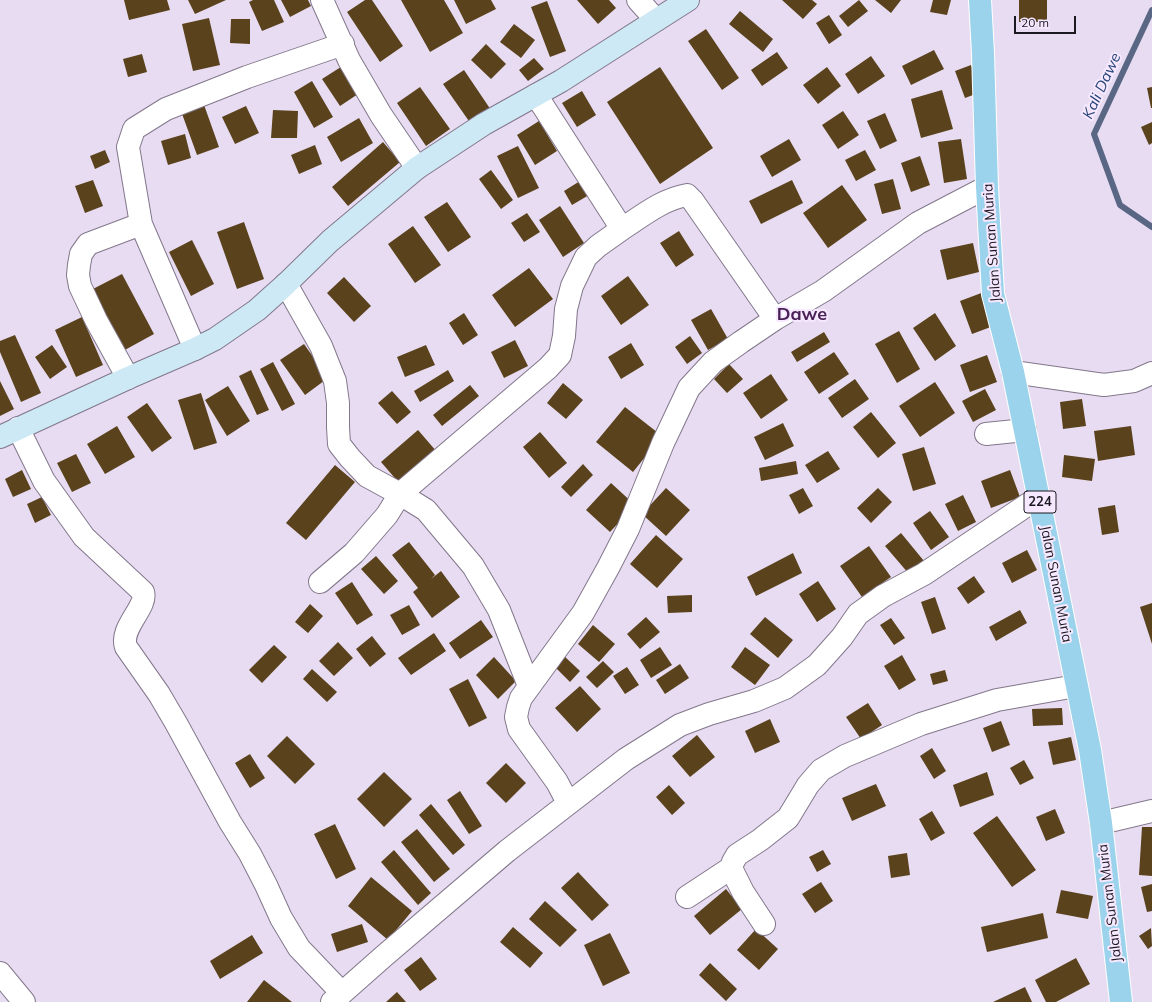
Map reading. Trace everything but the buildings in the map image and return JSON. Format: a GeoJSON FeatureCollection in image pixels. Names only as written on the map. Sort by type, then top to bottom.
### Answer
{"type":"FeatureCollection","features":[{"type":"Feature","properties":{"kind":"main road","name":"Jalan Sunan Muria"},"geometry":{"type":"LineString","coordinates":[[980,0],[987,187],[993,294],[1013,372],[1090,750],[1101,822],[1121,1002]]}},
{"type":"Feature","properties":{"kind":"street"},"geometry":{"type":"LineString","coordinates":[[322,0],[349,60],[380,115],[417,168]]}},
{"type":"Feature","properties":{"kind":"street"},"geometry":{"type":"LineString","coordinates":[[638,0],[656,20]]}},
{"type":"Feature","properties":{"kind":"street"},"geometry":{"type":"LineString","coordinates":[[688,0],[561,81],[484,124],[417,168],[330,240],[286,284],[257,310],[215,339],[5,434],[44,481],[84,537],[143,592],[144,596],[141,604],[125,634],[124,642],[126,647],[159,694],[176,723],[230,822],[250,854],[281,918],[299,948],[337,998],[502,856],[626,759],[680,725],[709,714],[754,701],[785,688],[817,665],[842,637],[858,614],[883,596],[924,574],[1039,497]]}},
{"type":"Feature","properties":{"kind":"street"},"geometry":{"type":"LineString","coordinates":[[195,349],[141,224],[128,147],[134,129],[166,109],[247,77],[342,44]]}},
{"type":"Feature","properties":{"kind":"street"},"geometry":{"type":"LineString","coordinates":[[536,95],[622,229]]}},
{"type":"Feature","properties":{"kind":"street"},"geometry":{"type":"LineString","coordinates":[[568,803],[557,782],[519,729],[516,717],[518,707],[521,698],[529,686],[583,613],[608,568],[628,529],[663,443],[689,388],[713,362],[775,319],[823,291],[918,223],[987,187]]}},
{"type":"Feature","properties":{"kind":"street"},"geometry":{"type":"LineString","coordinates":[[320,582],[354,553],[387,515],[400,494],[548,368],[560,355],[564,336],[566,309],[572,286],[586,257],[598,246],[655,208],[679,196],[687,195],[694,201],[775,319]]}},
{"type":"Feature","properties":{"kind":"street"},"geometry":{"type":"LineString","coordinates":[[128,378],[96,320],[80,286],[78,275],[81,254],[88,244],[141,224]]}},
{"type":"Feature","properties":{"kind":"street"},"geometry":{"type":"LineString","coordinates":[[286,284],[321,346],[335,381],[338,403],[339,444],[367,476],[426,510],[473,566],[499,610],[529,686]]}},
{"type":"Feature","properties":{"kind":"street"},"geometry":{"type":"LineString","coordinates":[[1013,372],[1104,385],[1134,381],[1152,373]]}},
{"type":"Feature","properties":{"kind":"street"},"geometry":{"type":"LineString","coordinates":[[986,434],[1025,430]]}},
{"type":"Feature","properties":{"kind":"street"},"geometry":{"type":"LineString","coordinates":[[687,896],[731,868],[737,855],[760,840],[788,818],[808,785],[821,770],[845,756],[921,724],[997,700],[1076,686]]}},
{"type":"Feature","properties":{"kind":"street"},"geometry":{"type":"LineString","coordinates":[[1101,822],[1152,811]]}},
{"type":"Feature","properties":{"kind":"street"},"geometry":{"type":"LineString","coordinates":[[731,868],[743,892],[764,924]]}},
{"type":"Feature","properties":{"kind":"street"},"geometry":{"type":"LineString","coordinates":[[0,973],[24,1002]]}},
{"type":"Feature","properties":{"kind":"waterway","name":"Kali Dawe"},"geometry":{"type":"LineString","coordinates":[[1152,10],[1094,134],[1120,205],[1152,227]]}},
{"type":"Feature","properties":{"kind":"district","name":"Dawe"},"geometry":{"type":"Point","coordinates":[802,315]}}]}
